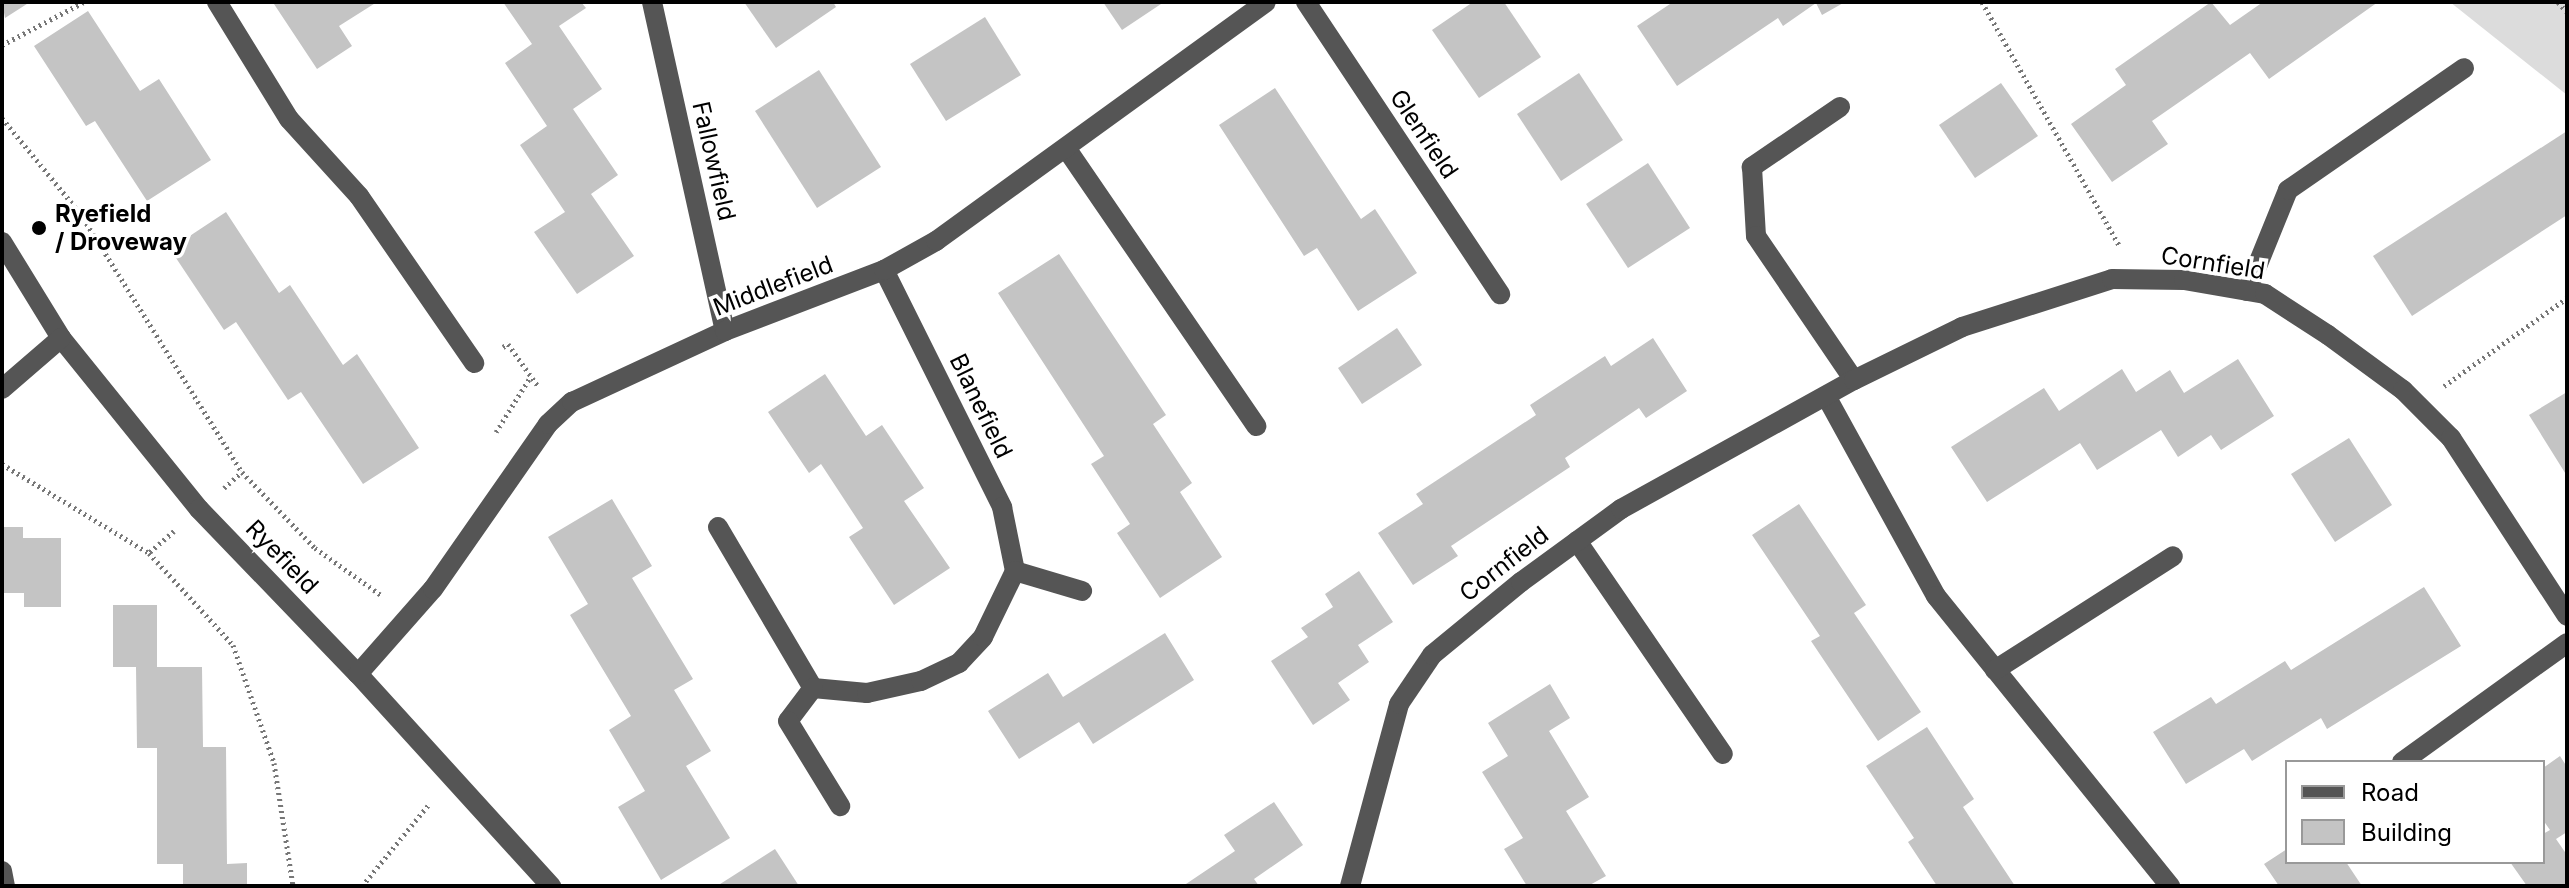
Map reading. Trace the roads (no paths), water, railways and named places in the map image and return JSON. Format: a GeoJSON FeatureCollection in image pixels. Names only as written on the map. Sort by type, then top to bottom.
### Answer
{"type":"FeatureCollection","features":[{"type":"Feature","properties":{"kind":"street","name":"Fallowfield"},"geometry":{"type":"LineString","coordinates":[[652,2],[725,331]]}},
{"type":"Feature","properties":{"kind":"street","name":"Middlefield"},"geometry":{"type":"LineString","coordinates":[[358,674],[433,589],[558,415],[619,378],[725,331],[884,270],[936,241],[1066,148],[1242,9],[1266,2]]}},
{"type":"Feature","properties":{"kind":"street","name":"Glenfield"},"geometry":{"type":"LineString","coordinates":[[1306,2],[1500,294]]}},
{"type":"Feature","properties":{"kind":"street"},"geometry":{"type":"LineString","coordinates":[[220,7],[289,119],[359,196],[474,363]]}},
{"type":"Feature","properties":{"kind":"street"},"geometry":{"type":"LineString","coordinates":[[2247,291],[2288,190],[2464,68]]}},
{"type":"Feature","properties":{"kind":"street"},"geometry":{"type":"LineString","coordinates":[[1840,107],[1752,167],[1756,236],[1854,380]]}},
{"type":"Feature","properties":{"kind":"street"},"geometry":{"type":"LineString","coordinates":[[1066,148],[1256,426]]}},
{"type":"Feature","properties":{"kind":"street","name":"Ryefield"},"geometry":{"type":"LineString","coordinates":[[2,242],[61,338],[199,509],[358,674],[551,886]]}},
{"type":"Feature","properties":{"kind":"street","name":"Blanefield"},"geometry":{"type":"LineString","coordinates":[[884,270],[1002,507],[1015,571]]}},
{"type":"Feature","properties":{"kind":"street","name":"Cornfield"},"geometry":{"type":"LineString","coordinates":[[1350,886],[1399,704],[1432,655],[1621,509],[1854,380],[1962,327],[2112,279],[2184,280],[2265,294],[2328,335],[2418,405],[2451,438],[2567,616]]}},
{"type":"Feature","properties":{"kind":"street"},"geometry":{"type":"LineString","coordinates":[[2,389],[61,338]]}},
{"type":"Feature","properties":{"kind":"street"},"geometry":{"type":"LineString","coordinates":[[1826,396],[1936,596],[2170,886]]}},
{"type":"Feature","properties":{"kind":"street"},"geometry":{"type":"LineString","coordinates":[[718,527],[813,688]]}},
{"type":"Feature","properties":{"kind":"street"},"geometry":{"type":"LineString","coordinates":[[1577,541],[1723,754]]}},
{"type":"Feature","properties":{"kind":"street"},"geometry":{"type":"LineString","coordinates":[[1995,670],[2173,556]]}},
{"type":"Feature","properties":{"kind":"street"},"geometry":{"type":"LineString","coordinates":[[813,688],[867,693],[921,681],[959,663],[983,637],[1015,571],[1082,591]]}},
{"type":"Feature","properties":{"kind":"street"},"geometry":{"type":"LineString","coordinates":[[2405,760],[2567,643]]}},
{"type":"Feature","properties":{"kind":"street"},"geometry":{"type":"LineString","coordinates":[[813,688],[788,721],[840,806]]}},
{"type":"Feature","properties":{"kind":"street"},"geometry":{"type":"LineString","coordinates":[[2,871],[5,886]]}},
{"type":"Feature","properties":{"kind":"place","name":"Ryefield / Droveway"},"geometry":{"type":"Point","coordinates":[39,228]}}]}
